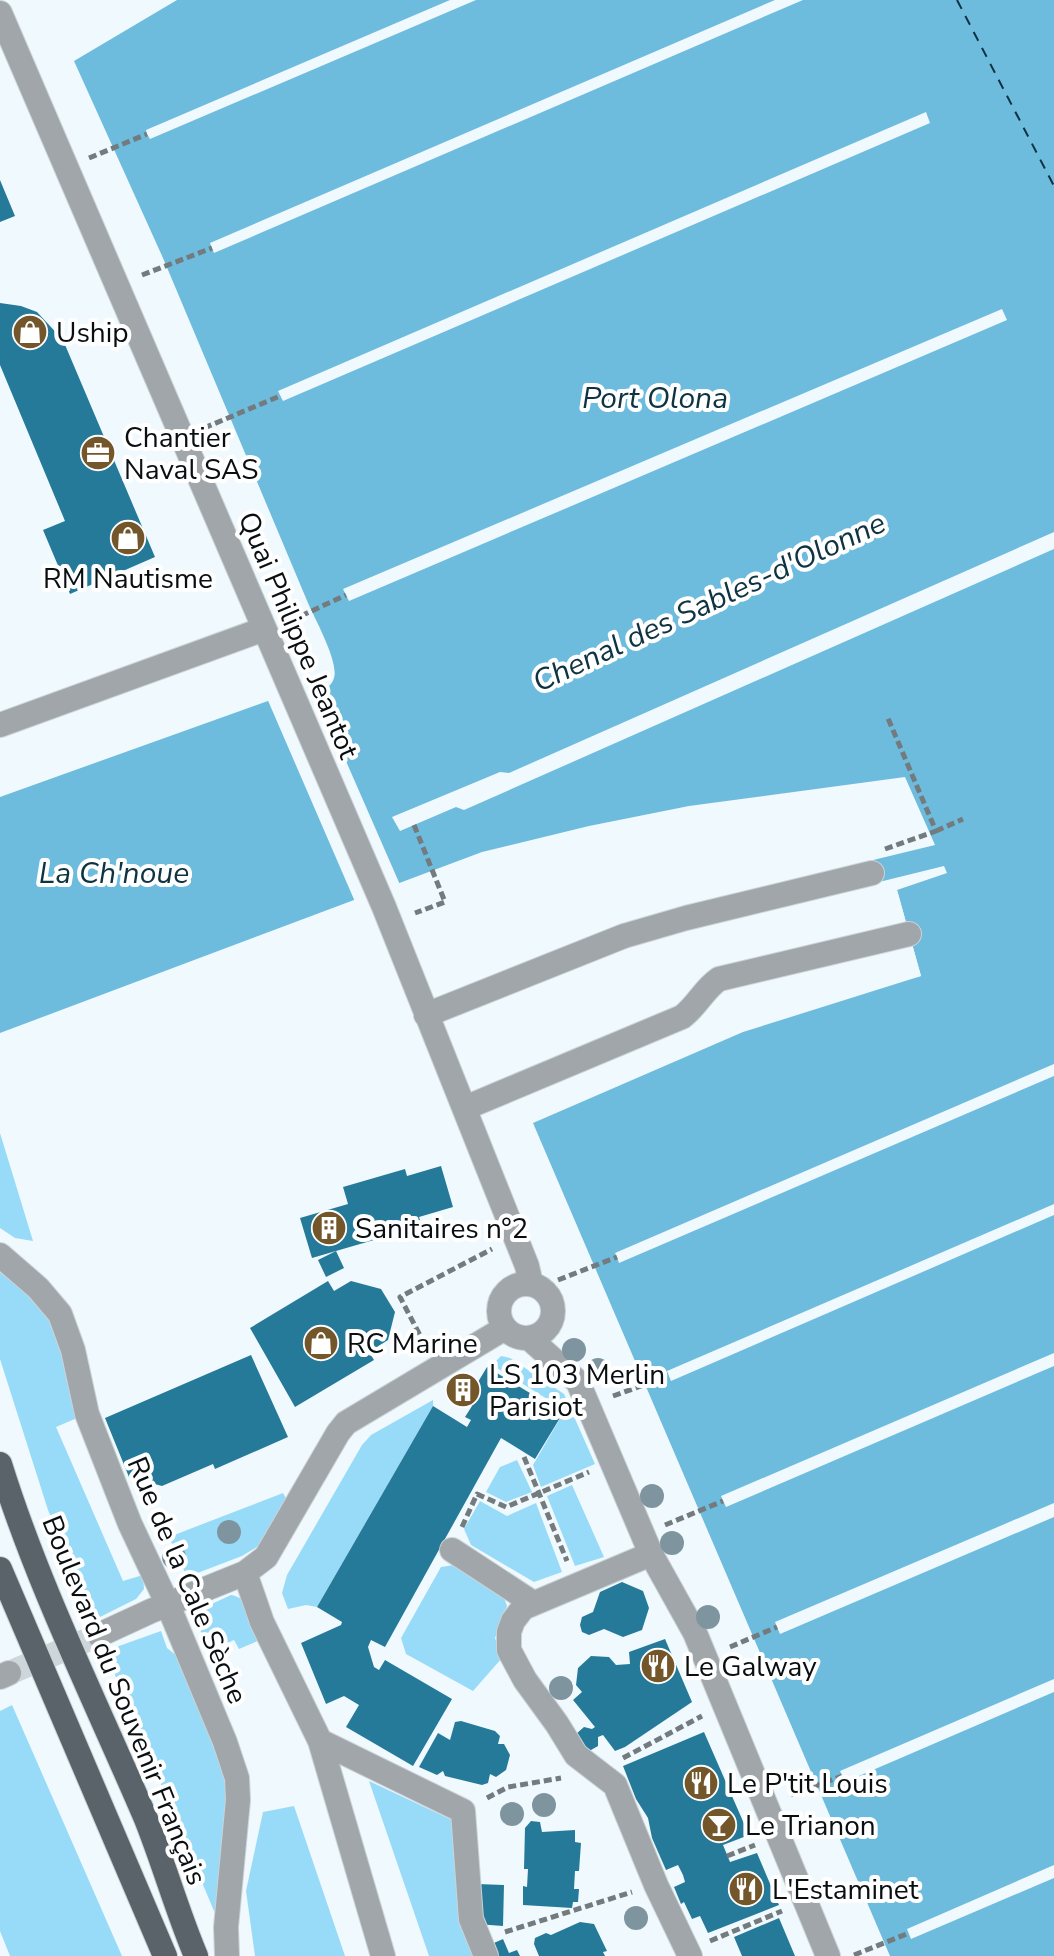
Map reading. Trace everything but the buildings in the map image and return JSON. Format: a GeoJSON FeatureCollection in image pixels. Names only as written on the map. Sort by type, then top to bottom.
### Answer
{"type":"FeatureCollection","features":[{"type":"Feature","properties":{"kind":"main road","name":"Boulevard du Souvenir Français"},"geometry":{"type":"LineString","coordinates":[[0,1464],[38,1568],[148,1824],[178,1915],[196,1956]]}},
{"type":"Feature","properties":{"kind":"main road"},"geometry":{"type":"LineString","coordinates":[[0,1569],[165,1956]]}},
{"type":"Feature","properties":{"kind":"street","name":"Quai Philippe Jeantot"},"geometry":{"type":"LineString","coordinates":[[0,13],[387,915],[527,1266],[531,1284]]}},
{"type":"Feature","properties":{"kind":"street"},"geometry":{"type":"LineString","coordinates":[[0,725],[264,629]]}},
{"type":"Feature","properties":{"kind":"street"},"geometry":{"type":"LineString","coordinates":[[426,1015],[624,936],[872,873]]}},
{"type":"Feature","properties":{"kind":"street"},"geometry":{"type":"LineString","coordinates":[[465,1108],[682,1017],[719,979],[909,934]]}},
{"type":"Feature","properties":{"kind":"street","name":"Rue de la Cale Sèche"},"geometry":{"type":"LineString","coordinates":[[0,1255],[38,1288],[60,1314],[73,1350],[87,1414],[237,1778],[238,1800],[226,1927],[227,1956]]}},
{"type":"Feature","properties":{"kind":"street"},"geometry":{"type":"LineString","coordinates":[[521,1284],[531,1284],[543,1289],[549,1296],[553,1314],[546,1330],[529,1338],[520,1337],[505,1328],[500,1310],[506,1294],[521,1284]]}},
{"type":"Feature","properties":{"kind":"street"},"geometry":{"type":"LineString","coordinates":[[99,1635],[245,1573],[266,1557],[346,1423],[505,1328]]}},
{"type":"Feature","properties":{"kind":"street"},"geometry":{"type":"LineString","coordinates":[[529,1338],[578,1382],[651,1554],[695,1633],[828,1956]]}},
{"type":"Feature","properties":{"kind":"street"},"geometry":{"type":"LineString","coordinates":[[452,1550],[533,1603]]}},
{"type":"Feature","properties":{"kind":"street"},"geometry":{"type":"LineString","coordinates":[[651,1554],[523,1608],[513,1621],[507,1640],[525,1680],[576,1755],[615,1785],[688,1953]]}},
{"type":"Feature","properties":{"kind":"street"},"geometry":{"type":"LineString","coordinates":[[245,1573],[262,1622],[320,1741],[383,1956]]}},
{"type":"Feature","properties":{"kind":"street"},"geometry":{"type":"LineString","coordinates":[[320,1741],[463,1811],[471,1919],[483,1948]]}},
{"type":"Feature","properties":{"kind":"path"},"geometry":{"type":"LineString","coordinates":[[88,158],[147,134]]}},
{"type":"Feature","properties":{"kind":"path"},"geometry":{"type":"LineString","coordinates":[[139,277],[212,248]]}},
{"type":"Feature","properties":{"kind":"path"},"geometry":{"type":"LineString","coordinates":[[204,427],[280,396]]}},
{"type":"Feature","properties":{"kind":"path"},"geometry":{"type":"LineString","coordinates":[[290,622],[346,595]]}},
{"type":"Feature","properties":{"kind":"path"},"geometry":{"type":"LineString","coordinates":[[887,716],[936,831]]}},
{"type":"Feature","properties":{"kind":"path"},"geometry":{"type":"LineString","coordinates":[[926,836],[963,819]]}},
{"type":"Feature","properties":{"kind":"path"},"geometry":{"type":"LineString","coordinates":[[387,915],[445,902],[414,825]]}},
{"type":"Feature","properties":{"kind":"path"},"geometry":{"type":"LineString","coordinates":[[437,1367],[400,1297],[515,1237]]}},
{"type":"Feature","properties":{"kind":"path"},"geometry":{"type":"LineString","coordinates":[[571,1274],[617,1257]]}},
{"type":"Feature","properties":{"kind":"path"},"geometry":{"type":"LineString","coordinates":[[622,1392],[669,1376]]}},
{"type":"Feature","properties":{"kind":"path"},"geometry":{"type":"LineString","coordinates":[[524,1457],[576,1584]]}},
{"type":"Feature","properties":{"kind":"path"},"geometry":{"type":"LineString","coordinates":[[452,1550],[477,1494],[506,1507],[611,1463]]}},
{"type":"Feature","properties":{"kind":"path"},"geometry":{"type":"LineString","coordinates":[[678,1520],[723,1501]]}},
{"type":"Feature","properties":{"kind":"path"},"geometry":{"type":"LineString","coordinates":[[738,1644],[777,1627]]}},
{"type":"Feature","properties":{"kind":"path"},"geometry":{"type":"LineString","coordinates":[[463,1811],[508,1787],[599,1771],[724,1704]]}},
{"type":"Feature","properties":{"kind":"path"},"geometry":{"type":"LineString","coordinates":[[802,1791],[842,1776]]}},
{"type":"Feature","properties":{"kind":"path"},"geometry":{"type":"LineString","coordinates":[[483,1948],[656,1885]]}},
{"type":"Feature","properties":{"kind":"path"},"geometry":{"type":"LineString","coordinates":[[688,1953],[805,1902]]}},
{"type":"Feature","properties":{"kind":"path"},"geometry":{"type":"LineString","coordinates":[[850,1956],[909,1933]]}},
{"type":"Feature","properties":{"kind":"shaded area"},"geometry":{"type":"Polygon","coordinates":[[[0,1133],[33,1241],[15,1238],[0,1228],[0,1133]]]}},
{"type":"Feature","properties":{"kind":"shaded area"},"geometry":{"type":"Polygon","coordinates":[[[0,1272],[27,1294],[49,1320],[63,1355],[77,1418],[56,1427],[123,1581],[143,1575],[144,1589],[136,1599],[94,1620],[48,1510],[0,1359],[0,1272]]]}},
{"type":"Feature","properties":{"kind":"shaded area"},"geometry":{"type":"Polygon","coordinates":[[[501,1356],[510,1358],[564,1394],[595,1464],[541,1487],[533,1465],[565,1410],[492,1365],[501,1356]]]}},
{"type":"Feature","properties":{"kind":"shaded area"},"geometry":{"type":"Polygon","coordinates":[[[433,1400],[433,1406],[317,1607],[306,1605],[288,1609],[282,1593],[287,1575],[362,1445],[371,1435],[433,1400]]]}},
{"type":"Feature","properties":{"kind":"shaded area"},"geometry":{"type":"Polygon","coordinates":[[[517,1460],[532,1492],[506,1502],[486,1492],[500,1467],[517,1460]]]}},
{"type":"Feature","properties":{"kind":"shaded area"},"geometry":{"type":"Polygon","coordinates":[[[572,1485],[604,1557],[575,1566],[547,1496],[572,1485]]]}},
{"type":"Feature","properties":{"kind":"shaded area"},"geometry":{"type":"Polygon","coordinates":[[[283,1493],[287,1500],[260,1545],[242,1556],[187,1577],[169,1537],[283,1493]]]}},
{"type":"Feature","properties":{"kind":"shaded area"},"geometry":{"type":"Polygon","coordinates":[[[480,1501],[507,1516],[536,1503],[562,1572],[534,1582],[471,1545],[464,1529],[480,1501]]]}},
{"type":"Feature","properties":{"kind":"shaded area"},"geometry":{"type":"Polygon","coordinates":[[[460,1564],[500,1587],[507,1606],[495,1638],[502,1658],[473,1691],[406,1654],[401,1638],[441,1567],[460,1564]]]}},
{"type":"Feature","properties":{"kind":"shaded area"},"geometry":{"type":"Polygon","coordinates":[[[231,1595],[247,1606],[260,1640],[239,1649],[234,1640],[207,1652],[199,1626],[201,1609],[231,1595]]]}},
{"type":"Feature","properties":{"kind":"shaded area"},"geometry":{"type":"Polygon","coordinates":[[[161,1631],[167,1648],[177,1656],[199,1705],[223,1774],[227,1806],[226,1836],[218,1910],[214,1911],[105,1651],[161,1631]]]}},
{"type":"Feature","properties":{"kind":"shaded area"},"geometry":{"type":"Polygon","coordinates":[[[12,1705],[122,1956],[10,1956],[0,1931],[0,1711],[12,1705]]]}},
{"type":"Feature","properties":{"kind":"shaded area"},"geometry":{"type":"Polygon","coordinates":[[[369,1781],[452,1820],[459,1914],[475,1956],[429,1956],[369,1781]]]}},
{"type":"Feature","properties":{"kind":"shaded area"},"geometry":{"type":"Polygon","coordinates":[[[294,1806],[345,1956],[255,1956],[246,1891],[263,1812],[294,1806]]]}},
{"type":"Feature","properties":{"kind":"water","name":"Port Olona"},"geometry":{"type":"Polygon","coordinates":[[[177,0],[1054,0],[1054,1956],[890,1956],[533,1123],[743,1032],[921,976],[897,890],[947,873],[944,866],[875,883],[869,861],[935,845],[905,777],[689,806],[482,852],[0,1033],[0,797],[315,684],[320,693],[334,678],[335,671],[326,640],[163,258],[74,61],[177,0]]]}},
{"type":"Feature","properties":{"kind":"pier"},"geometry":{"type":"Polygon","coordinates":[[[450,0],[476,0],[150,139],[147,134],[146,130],[450,0]]]}},
{"type":"Feature","properties":{"kind":"pier"},"geometry":{"type":"Polygon","coordinates":[[[775,0],[803,0],[214,253],[210,243],[775,0]]]}},
{"type":"Feature","properties":{"kind":"pier"},"geometry":{"type":"Polygon","coordinates":[[[926,112],[930,123],[283,401],[278,391],[926,112]]]}},
{"type":"Feature","properties":{"kind":"pier"},"geometry":{"type":"Polygon","coordinates":[[[1002,309],[1007,320],[349,601],[343,589],[1002,309]]]}},
{"type":"Feature","properties":{"kind":"pier"},"geometry":{"type":"Polygon","coordinates":[[[1054,532],[1054,549],[464,810],[456,807],[400,831],[392,817],[500,772],[509,773],[1054,532]]]}},
{"type":"Feature","properties":{"kind":"pier"},"geometry":{"type":"Polygon","coordinates":[[[311,681],[401,887],[356,904],[266,696],[311,681]]]}},
{"type":"Feature","properties":{"kind":"pier"},"geometry":{"type":"Polygon","coordinates":[[[897,890],[921,976],[854,993],[916,973],[893,891],[897,890]]]}},
{"type":"Feature","properties":{"kind":"pier"},"geometry":{"type":"Polygon","coordinates":[[[1054,1064],[1054,1076],[619,1263],[615,1253],[1054,1064]]]}},
{"type":"Feature","properties":{"kind":"pier"},"geometry":{"type":"Polygon","coordinates":[[[1054,1204],[1054,1215],[671,1381],[667,1371],[1054,1204]]]}},
{"type":"Feature","properties":{"kind":"pier"},"geometry":{"type":"Polygon","coordinates":[[[1054,1353],[1054,1366],[726,1507],[721,1496],[1054,1353]]]}},
{"type":"Feature","properties":{"kind":"pier"},"geometry":{"type":"Polygon","coordinates":[[[1054,1503],[1054,1517],[780,1634],[775,1622],[1054,1503]]]}},
{"type":"Feature","properties":{"kind":"pier"},"geometry":{"type":"Polygon","coordinates":[[[1054,1679],[1054,1692],[845,1782],[840,1771],[1054,1679]]]}},
{"type":"Feature","properties":{"kind":"pier"},"geometry":{"type":"Polygon","coordinates":[[[1054,1865],[1054,1878],[911,1939],[907,1929],[1054,1865]]]}},
{"type":"Feature","properties":{"kind":"ferry route"},"geometry":{"type":"LineString","coordinates":[[957,0],[1054,186]]}},
{"type":"Feature","properties":{"kind":"tunnel"},"geometry":{"type":"LineString","coordinates":[[9,1673],[99,1635]]}},
{"type":"Feature","properties":{"kind":"place","name":"Uship"},"geometry":{"type":"Point","coordinates":[30,332]}},
{"type":"Feature","properties":{"kind":"place","name":"Chantier Naval SAS"},"geometry":{"type":"Point","coordinates":[98,453]}},
{"type":"Feature","properties":{"kind":"place","name":"RM Nautisme"},"geometry":{"type":"Point","coordinates":[128,538]}},
{"type":"Feature","properties":{"kind":"place","name":"Sanitaires n°2"},"geometry":{"type":"Point","coordinates":[329,1228]}},
{"type":"Feature","properties":{"kind":"place","name":"RC Marine"},"geometry":{"type":"Point","coordinates":[321,1343]}},
{"type":"Feature","properties":{"kind":"place","name":"LS 103 Merlin Parisiot"},"geometry":{"type":"Point","coordinates":[463,1390]}},
{"type":"Feature","properties":{"kind":"place","name":"Le Galway"},"geometry":{"type":"Point","coordinates":[658,1666]}},
{"type":"Feature","properties":{"kind":"place","name":"Le P'tit Louis"},"geometry":{"type":"Point","coordinates":[701,1783]}},
{"type":"Feature","properties":{"kind":"place","name":"Le Trianon"},"geometry":{"type":"Point","coordinates":[719,1825]}},
{"type":"Feature","properties":{"kind":"place","name":"L'Estaminet"},"geometry":{"type":"Point","coordinates":[746,1889]}},
{"type":"Feature","properties":{"kind":"water label","name":"Chenal des Sables-d'Olonne"},"geometry":{"type":"Point","coordinates":[709,602]}},
{"type":"Feature","properties":{"kind":"water label","name":"La Ch'noue"},"geometry":{"type":"Point","coordinates":[114,873]}}]}
